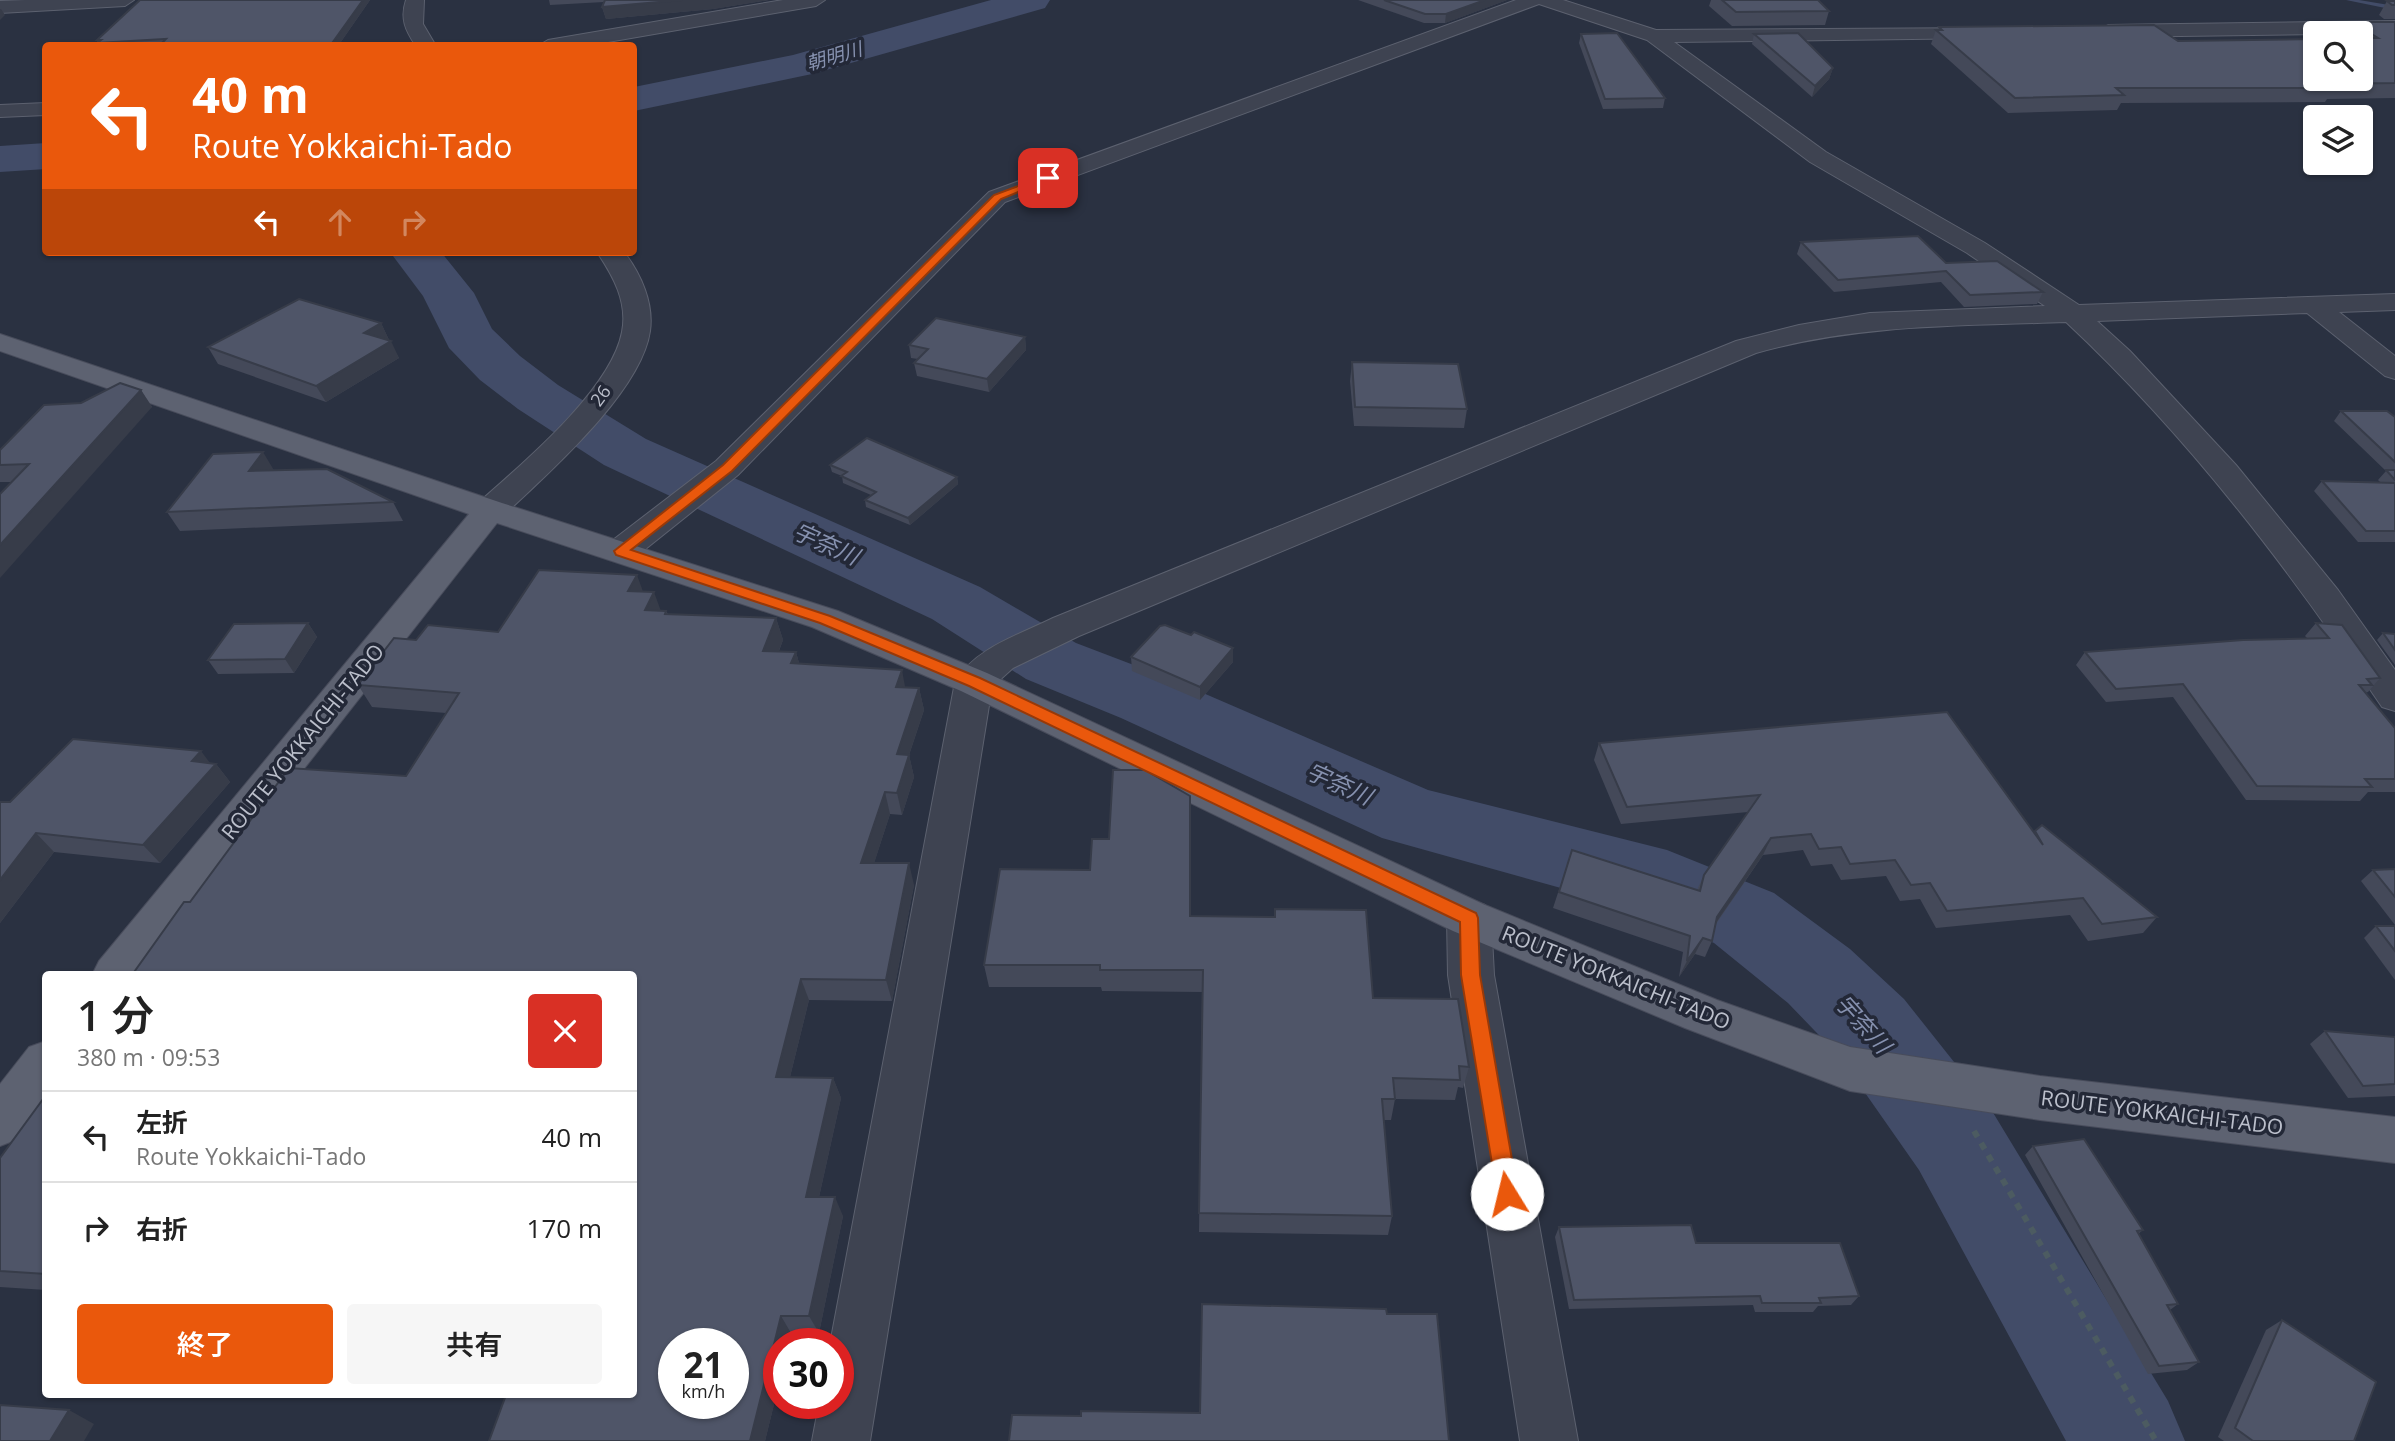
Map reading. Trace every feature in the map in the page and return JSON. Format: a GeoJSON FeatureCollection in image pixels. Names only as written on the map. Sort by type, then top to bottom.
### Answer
{"type":"FeatureCollection","features":[{"type":"Feature","properties":{"kind":"main road","name":"ROUTE YOKKAICHI-TADO"},"geometry":{"type":"LineString","coordinates":[[0,342],[489,510],[987,671],[1469,918],[1701,1014],[1850,1069],[2039,1098],[2395,1140]]}},
{"type":"Feature","properties":{"kind":"main road","name":"ROUTE YOKKAICHI-TADO"},"geometry":{"type":"LineString","coordinates":[[119,971],[489,510]]}},
{"type":"Feature","properties":{"kind":"main road"},"geometry":{"type":"LineString","coordinates":[[0,1123],[42,1067]]}},
{"type":"Feature","properties":{"kind":"street"},"geometry":{"type":"LineString","coordinates":[[0,7],[125,0]]}},
{"type":"Feature","properties":{"kind":"street"},"geometry":{"type":"LineString","coordinates":[[415,0],[411,10],[413,27],[423,42]]}},
{"type":"Feature","properties":{"kind":"street"},"geometry":{"type":"LineString","coordinates":[[699,0],[697,6],[701,22]]}},
{"type":"Feature","properties":{"kind":"street"},"geometry":{"type":"LineString","coordinates":[[574,42],[816,0]]}},
{"type":"Feature","properties":{"kind":"street"},"geometry":{"type":"LineString","coordinates":[[621,551],[714,478],[997,197],[1533,0]]}},
{"type":"Feature","properties":{"kind":"street"},"geometry":{"type":"LineString","coordinates":[[1544,0],[1654,36],[1818,157],[1976,248],[2071,312],[2120,357],[2225,472],[2326,598],[2395,698]]}},
{"type":"Feature","properties":{"kind":"street"},"geometry":{"type":"LineString","coordinates":[[2087,31],[2395,27]]}},
{"type":"Feature","properties":{"kind":"street"},"geometry":{"type":"LineString","coordinates":[[1654,36],[2003,32]]}},
{"type":"Feature","properties":{"kind":"street"},"geometry":{"type":"LineString","coordinates":[[0,111],[42,109]]}},
{"type":"Feature","properties":{"kind":"street","name":"26"},"geometry":{"type":"LineString","coordinates":[[489,510],[588,413],[621,369],[636,334],[635,295],[612,256]]}},
{"type":"Feature","properties":{"kind":"street"},"geometry":{"type":"LineString","coordinates":[[841,1441],[987,671],[1038,641],[1746,347],[1831,325],[2071,312],[2395,302]]}},
{"type":"Feature","properties":{"kind":"street"},"geometry":{"type":"LineString","coordinates":[[2314,305],[2395,370]]}},
{"type":"Feature","properties":{"kind":"street"},"geometry":{"type":"LineString","coordinates":[[1469,918],[1471,975],[1549,1441]]}},
{"type":"Feature","properties":{"kind":"path"},"geometry":{"type":"LineString","coordinates":[[1941,1083],[2156,1441]]}},
{"type":"Feature","properties":{"kind":"building"},"geometry":{"type":"Polygon","coordinates":[[[140,0],[363,0],[333,42],[97,40],[140,0]]]}},
{"type":"Feature","properties":{"kind":"building"},"geometry":{"type":"Polygon","coordinates":[[[605,0],[682,0],[602,7],[605,0]]]}},
{"type":"Feature","properties":{"kind":"building"},"geometry":{"type":"Polygon","coordinates":[[[1384,0],[1485,0],[1446,14],[1425,14],[1384,0]]]}},
{"type":"Feature","properties":{"kind":"building"},"geometry":{"type":"Polygon","coordinates":[[[1722,0],[1818,0],[1829,11],[1736,12],[1722,0]]]}},
{"type":"Feature","properties":{"kind":"building"},"geometry":{"type":"Polygon","coordinates":[[[2373,22],[2395,22],[2395,83],[2373,83],[2373,38],[2378,38],[2373,35],[2373,22]]]}},
{"type":"Feature","properties":{"kind":"building"},"geometry":{"type":"Polygon","coordinates":[[[2154,25],[2178,41],[2303,39],[2303,88],[2116,88],[2124,95],[2015,98],[1936,30],[1942,30],[1939,27],[2154,25]]]}},
{"type":"Feature","properties":{"kind":"building"},"geometry":{"type":"Polygon","coordinates":[[[1617,33],[1665,98],[1605,99],[1581,34],[1617,33]]]}},
{"type":"Feature","properties":{"kind":"building"},"geometry":{"type":"Polygon","coordinates":[[[1798,33],[1833,68],[1815,86],[1754,34],[1798,33]]]}},
{"type":"Feature","properties":{"kind":"building"},"geometry":{"type":"Polygon","coordinates":[[[1918,236],[1946,263],[1997,261],[2043,292],[1970,295],[1946,271],[1838,280],[1801,242],[1918,236]]]}},
{"type":"Feature","properties":{"kind":"building"},"geometry":{"type":"Polygon","coordinates":[[[299,299],[381,323],[364,333],[391,341],[316,386],[208,347],[299,299]]]}},
{"type":"Feature","properties":{"kind":"building"},"geometry":{"type":"Polygon","coordinates":[[[936,318],[1025,337],[987,379],[914,363],[928,349],[909,345],[936,318]]]}},
{"type":"Feature","properties":{"kind":"building"},"geometry":{"type":"Polygon","coordinates":[[[1352,362],[1458,364],[1467,409],[1355,407],[1352,362]]]}},
{"type":"Feature","properties":{"kind":"building"},"geometry":{"type":"Polygon","coordinates":[[[120,383],[141,390],[0,545],[0,494],[29,464],[0,465],[0,450],[44,405],[81,403],[120,383]]]}},
{"type":"Feature","properties":{"kind":"building"},"geometry":{"type":"Polygon","coordinates":[[[2341,411],[2387,411],[2395,417],[2395,462],[2341,411]]]}},
{"type":"Feature","properties":{"kind":"building"},"geometry":{"type":"Polygon","coordinates":[[[867,438],[957,477],[908,518],[865,500],[876,492],[841,476],[847,472],[830,465],[867,438]]]}},
{"type":"Feature","properties":{"kind":"building"},"geometry":{"type":"Polygon","coordinates":[[[263,452],[249,471],[327,469],[393,502],[167,512],[213,454],[263,452]]]}},
{"type":"Feature","properties":{"kind":"building"},"geometry":{"type":"Polygon","coordinates":[[[2386,470],[2395,470],[2395,480],[2386,470]]]}},
{"type":"Feature","properties":{"kind":"building"},"geometry":{"type":"Polygon","coordinates":[[[2322,481],[2395,483],[2395,531],[2366,531],[2322,481]]]}},
{"type":"Feature","properties":{"kind":"building"},"geometry":{"type":"Polygon","coordinates":[[[539,570],[637,575],[628,591],[654,592],[645,610],[666,611],[665,614],[776,618],[763,651],[796,652],[791,663],[902,670],[896,687],[919,688],[897,754],[909,755],[897,793],[885,792],[861,863],[909,863],[886,980],[801,979],[776,1077],[833,1078],[806,1197],[835,1197],[809,1316],[781,1316],[778,1328],[763,1328],[763,1389],[750,1441],[489,1441],[505,1398],[637,1398],[637,971],[135,971],[184,902],[190,902],[289,768],[406,776],[459,693],[358,685],[394,638],[416,640],[428,625],[498,632],[539,570]]]}},
{"type":"Feature","properties":{"kind":"building"},"geometry":{"type":"Polygon","coordinates":[[[308,623],[285,659],[208,660],[234,624],[308,623]]]}},
{"type":"Feature","properties":{"kind":"building"},"geometry":{"type":"Polygon","coordinates":[[[2316,623],[2342,625],[2380,678],[2367,679],[2372,685],[2359,685],[2395,728],[2395,779],[2365,779],[2372,787],[2257,786],[2183,684],[2116,689],[2085,652],[2243,640],[2329,638],[2316,623]]]}},
{"type":"Feature","properties":{"kind":"building"},"geometry":{"type":"Polygon","coordinates":[[[1165,625],[1191,635],[1194,632],[1233,648],[1200,687],[1131,657],[1160,626],[1165,625]]]}},
{"type":"Feature","properties":{"kind":"building"},"geometry":{"type":"Polygon","coordinates":[[[2383,633],[2395,634],[2395,650],[2383,633]]]}},
{"type":"Feature","properties":{"kind":"building"},"geometry":{"type":"Polygon","coordinates":[[[1947,712],[2043,845],[2035,831],[2042,825],[2157,917],[2102,924],[2083,898],[1947,911],[1930,883],[1911,885],[1895,860],[1850,864],[1841,847],[1819,849],[1811,834],[1771,838],[1717,917],[1712,941],[1703,938],[1687,961],[1690,936],[1559,892],[1572,850],[1700,891],[1704,875],[1760,795],[1627,807],[1599,743],[1947,712]]]}},
{"type":"Feature","properties":{"kind":"building"},"geometry":{"type":"Polygon","coordinates":[[[73,739],[201,751],[192,761],[216,764],[143,845],[36,833],[0,880],[0,802],[10,802],[73,739]]]}},
{"type":"Feature","properties":{"kind":"building"},"geometry":{"type":"Polygon","coordinates":[[[1113,770],[1145,770],[1190,796],[1190,916],[1275,917],[1275,909],[1366,910],[1373,998],[1458,999],[1469,1067],[1459,1066],[1460,1080],[1393,1078],[1395,1099],[1382,1099],[1392,1216],[1199,1213],[1203,970],[1100,970],[1100,965],[984,965],[1000,869],[1090,870],[1092,839],[1109,839],[1113,770]]]}},
{"type":"Feature","properties":{"kind":"building"},"geometry":{"type":"Polygon","coordinates":[[[2395,869],[2395,897],[2373,870],[2395,869]]]}},
{"type":"Feature","properties":{"kind":"building"},"geometry":{"type":"Polygon","coordinates":[[[2376,926],[2395,926],[2395,951],[2376,926]]]}},
{"type":"Feature","properties":{"kind":"building"},"geometry":{"type":"Polygon","coordinates":[[[2325,1031],[2395,1037],[2395,1084],[2363,1086],[2325,1031]]]}},
{"type":"Feature","properties":{"kind":"building"},"geometry":{"type":"Polygon","coordinates":[[[42,1100],[42,1274],[0,1271],[0,1158],[42,1100]]]}},
{"type":"Feature","properties":{"kind":"building"},"geometry":{"type":"Polygon","coordinates":[[[2084,1139],[2143,1230],[2137,1231],[2178,1304],[2167,1305],[2199,1362],[2159,1366],[2033,1146],[2084,1139]]]}},
{"type":"Feature","properties":{"kind":"building"},"geometry":{"type":"Polygon","coordinates":[[[1691,1225],[1696,1243],[1840,1243],[1859,1296],[1819,1298],[1821,1303],[1762,1303],[1760,1296],[1574,1300],[1559,1227],[1691,1225]]]}},
{"type":"Feature","properties":{"kind":"building"},"geometry":{"type":"Polygon","coordinates":[[[1202,1304],[1386,1309],[1387,1314],[1437,1314],[1449,1441],[1009,1441],[1012,1415],[1081,1416],[1081,1411],[1200,1413],[1202,1304]]]}},
{"type":"Feature","properties":{"kind":"building"},"geometry":{"type":"Polygon","coordinates":[[[2282,1320],[2376,1382],[2354,1441],[2253,1441],[2235,1428],[2282,1320]]]}},
{"type":"Feature","properties":{"kind":"building"},"geometry":{"type":"Polygon","coordinates":[[[0,1405],[69,1410],[50,1441],[0,1441],[0,1405]]]}},
{"type":"Feature","properties":{"kind":"waterway","name":"朝明川"},"geometry":{"type":"LineString","coordinates":[[637,98],[798,66],[1032,0]]}},
{"type":"Feature","properties":{"kind":"waterway"},"geometry":{"type":"LineString","coordinates":[[2349,0],[2395,8]]}},
{"type":"Feature","properties":{"kind":"waterway","name":"朝明川"},"geometry":{"type":"LineString","coordinates":[[0,159],[42,156]]}},
{"type":"Feature","properties":{"kind":"waterway","name":"宇奈川"},"geometry":{"type":"LineString","coordinates":[[418,256],[448,293],[468,336],[500,368],[538,397],[625,452],[956,603],[1051,661],[1147,699],[1410,816],[1667,884],[1744,918],[1819,976],[1872,1028],[1954,1138],[2128,1441]]}},
{"type":"Feature","properties":{"kind":"route"},"geometry":{"type":"LineString","coordinates":[[1048,178],[997,197],[727,468],[621,551],[825,619],[974,682],[1469,918],[1471,975],[1507,1194]]}}]}
